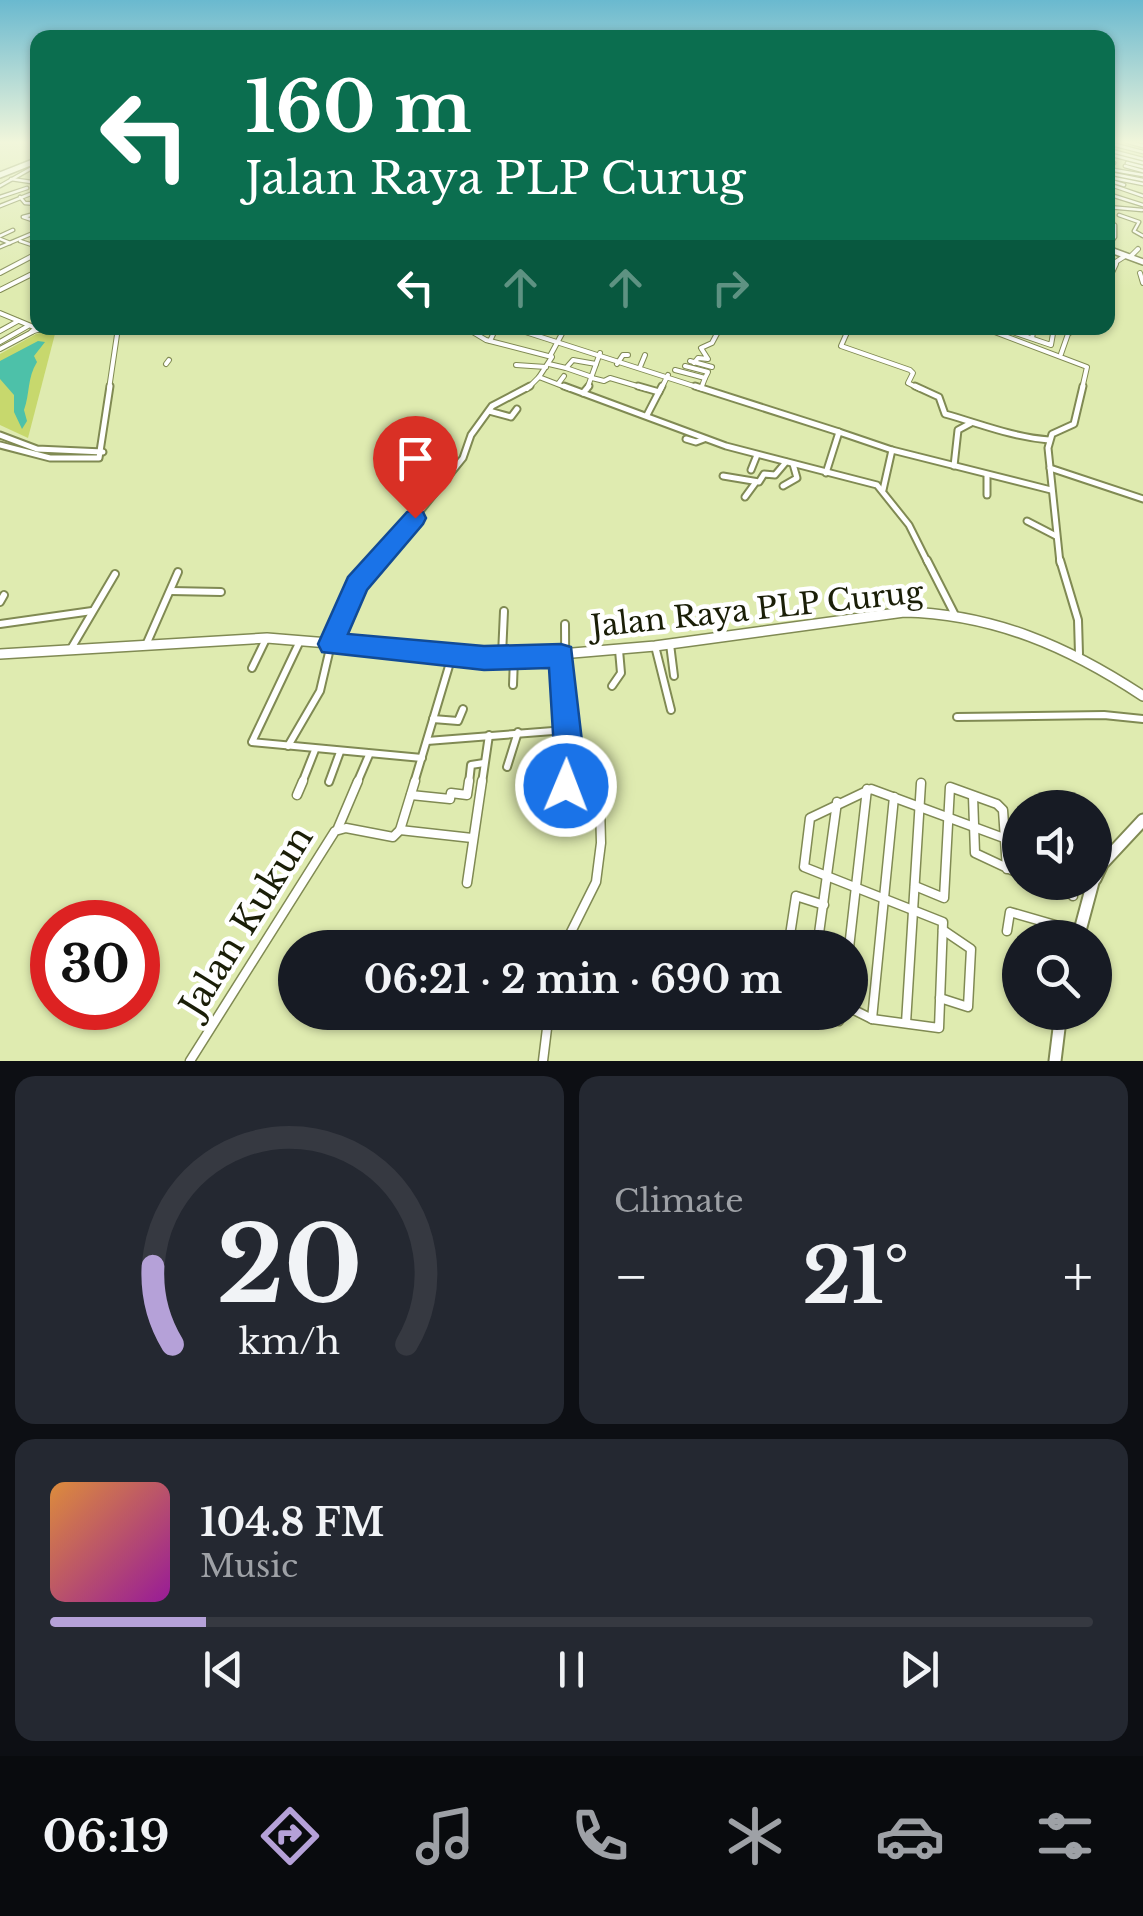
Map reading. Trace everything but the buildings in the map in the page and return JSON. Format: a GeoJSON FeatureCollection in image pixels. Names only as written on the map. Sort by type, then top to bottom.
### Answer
{"type":"FeatureCollection","features":[{"type":"Feature","properties":{"kind":"main road"},"geometry":{"type":"LineString","coordinates":[[1115,250],[1143,262]]}},
{"type":"Feature","properties":{"kind":"main road","name":"Jalan Raya PLP Curug"},"geometry":{"type":"LineString","coordinates":[[0,654],[267,638],[452,656],[561,656],[904,612],[955,616],[1018,631],[1079,654],[1143,696]]}},
{"type":"Feature","properties":{"kind":"main road"},"geometry":{"type":"LineString","coordinates":[[1112,857],[1143,820]]}},
{"type":"Feature","properties":{"kind":"main road"},"geometry":{"type":"LineString","coordinates":[[1055,1061],[1059,1030]]}},
{"type":"Feature","properties":{"kind":"street"},"geometry":{"type":"LineString","coordinates":[[0,201],[22,191]]}},
{"type":"Feature","properties":{"kind":"street"},"geometry":{"type":"LineString","coordinates":[[1130,192],[1142,200]]}},
{"type":"Feature","properties":{"kind":"street"},"geometry":{"type":"LineString","coordinates":[[0,201],[30,194]]}},
{"type":"Feature","properties":{"kind":"street"},"geometry":{"type":"LineString","coordinates":[[10,195],[30,203]]}},
{"type":"Feature","properties":{"kind":"street"},"geometry":{"type":"LineString","coordinates":[[1115,197],[1130,204]]}},
{"type":"Feature","properties":{"kind":"street"},"geometry":{"type":"LineString","coordinates":[[1115,208],[1124,211],[1142,200]]}},
{"type":"Feature","properties":{"kind":"street"},"geometry":{"type":"LineString","coordinates":[[1119,215],[1139,222],[1136,227],[1143,233]]}},
{"type":"Feature","properties":{"kind":"street"},"geometry":{"type":"LineString","coordinates":[[1115,225],[1115,237]]}},
{"type":"Feature","properties":{"kind":"street"},"geometry":{"type":"LineString","coordinates":[[10,244],[0,238],[13,230]]}},
{"type":"Feature","properties":{"kind":"street"},"geometry":{"type":"LineString","coordinates":[[0,247],[30,235]]}},
{"type":"Feature","properties":{"kind":"street"},"geometry":{"type":"LineString","coordinates":[[18,240],[30,246]]}},
{"type":"Feature","properties":{"kind":"street"},"geometry":{"type":"LineString","coordinates":[[1115,267],[1138,248]]}},
{"type":"Feature","properties":{"kind":"street"},"geometry":{"type":"LineString","coordinates":[[0,272],[30,255]]}},
{"type":"Feature","properties":{"kind":"street"},"geometry":{"type":"LineString","coordinates":[[1140,273],[1143,283]]}},
{"type":"Feature","properties":{"kind":"street"},"geometry":{"type":"LineString","coordinates":[[0,290],[30,275]]}},
{"type":"Feature","properties":{"kind":"street"},"geometry":{"type":"LineString","coordinates":[[0,313],[30,327]]}},
{"type":"Feature","properties":{"kind":"street"},"geometry":{"type":"LineString","coordinates":[[0,321],[8,317]]}},
{"type":"Feature","properties":{"kind":"street"},"geometry":{"type":"LineString","coordinates":[[0,331],[18,322]]}},
{"type":"Feature","properties":{"kind":"street"},"geometry":{"type":"LineString","coordinates":[[0,342],[30,331]]}},
{"type":"Feature","properties":{"kind":"street"},"geometry":{"type":"LineString","coordinates":[[0,349],[30,332]]}},
{"type":"Feature","properties":{"kind":"street"},"geometry":{"type":"LineString","coordinates":[[101,455],[117,335]]}},
{"type":"Feature","properties":{"kind":"street"},"geometry":{"type":"LineString","coordinates":[[479,335],[550,356]]}},
{"type":"Feature","properties":{"kind":"street"},"geometry":{"type":"LineString","coordinates":[[490,341],[493,335]]}},
{"type":"Feature","properties":{"kind":"street"},"geometry":{"type":"LineString","coordinates":[[506,342],[510,335]]}},
{"type":"Feature","properties":{"kind":"street"},"geometry":{"type":"LineString","coordinates":[[536,335],[892,450],[1051,490]]}},
{"type":"Feature","properties":{"kind":"street"},"geometry":{"type":"LineString","coordinates":[[288,746],[319,693],[331,644],[357,584],[461,461],[471,435],[488,411],[497,402],[528,388],[548,366],[562,335]]}},
{"type":"Feature","properties":{"kind":"street"},"geometry":{"type":"LineString","coordinates":[[710,369],[690,363],[710,358],[701,348],[712,343],[716,335]]}},
{"type":"Feature","properties":{"kind":"street"},"geometry":{"type":"LineString","coordinates":[[845,335],[840,345],[843,348],[910,370],[908,384],[940,397],[945,414],[990,426],[1010,438],[1048,440]]}},
{"type":"Feature","properties":{"kind":"street"},"geometry":{"type":"LineString","coordinates":[[1005,335],[1061,354],[1087,368],[1074,426],[1052,434],[1048,440],[1056,536],[1078,620],[1079,654]]}},
{"type":"Feature","properties":{"kind":"street"},"geometry":{"type":"LineString","coordinates":[[1025,335],[1050,346],[1053,335]]}},
{"type":"Feature","properties":{"kind":"street"},"geometry":{"type":"LineString","coordinates":[[1061,354],[1072,335]]}},
{"type":"Feature","properties":{"kind":"street"},"geometry":{"type":"LineString","coordinates":[[510,351],[516,346]]}},
{"type":"Feature","properties":{"kind":"street"},"geometry":{"type":"LineString","coordinates":[[583,393],[600,353]]}},
{"type":"Feature","properties":{"kind":"street"},"geometry":{"type":"LineString","coordinates":[[618,362],[628,354]]}},
{"type":"Feature","properties":{"kind":"street"},"geometry":{"type":"LineString","coordinates":[[640,367],[646,355]]}},
{"type":"Feature","properties":{"kind":"street"},"geometry":{"type":"LineString","coordinates":[[558,384],[573,360],[596,364]]}},
{"type":"Feature","properties":{"kind":"street"},"geometry":{"type":"LineString","coordinates":[[516,366],[548,366],[659,392]]}},
{"type":"Feature","properties":{"kind":"street"},"geometry":{"type":"LineString","coordinates":[[675,370],[710,369]]}},
{"type":"Feature","properties":{"kind":"street"},"geometry":{"type":"LineString","coordinates":[[702,386],[710,369]]}},
{"type":"Feature","properties":{"kind":"street"},"geometry":{"type":"LineString","coordinates":[[647,415],[668,375]]}},
{"type":"Feature","properties":{"kind":"street"},"geometry":{"type":"LineString","coordinates":[[538,377],[704,439],[883,490],[909,525],[955,616]]}},
{"type":"Feature","properties":{"kind":"street"},"geometry":{"type":"LineString","coordinates":[[488,411],[510,417],[518,410]]}},
{"type":"Feature","properties":{"kind":"street"},"geometry":{"type":"LineString","coordinates":[[954,467],[957,432],[971,422]]}},
{"type":"Feature","properties":{"kind":"street"},"geometry":{"type":"LineString","coordinates":[[826,473],[839,432]]}},
{"type":"Feature","properties":{"kind":"street"},"geometry":{"type":"LineString","coordinates":[[0,435],[37,449],[101,455]]}},
{"type":"Feature","properties":{"kind":"street"},"geometry":{"type":"LineString","coordinates":[[686,438],[696,442],[704,439]]}},
{"type":"Feature","properties":{"kind":"street"},"geometry":{"type":"LineString","coordinates":[[0,445],[50,458],[101,455]]}},
{"type":"Feature","properties":{"kind":"street"},"geometry":{"type":"LineString","coordinates":[[883,490],[892,450]]}},
{"type":"Feature","properties":{"kind":"street"},"geometry":{"type":"LineString","coordinates":[[751,470],[756,456]]}},
{"type":"Feature","properties":{"kind":"street"},"geometry":{"type":"LineString","coordinates":[[745,498],[764,474],[775,475],[790,463]]}},
{"type":"Feature","properties":{"kind":"street"},"geometry":{"type":"LineString","coordinates":[[783,486],[797,478],[790,463]]}},
{"type":"Feature","properties":{"kind":"street"},"geometry":{"type":"LineString","coordinates":[[1050,468],[1143,499]]}},
{"type":"Feature","properties":{"kind":"street"},"geometry":{"type":"LineString","coordinates":[[987,475],[987,495]]}},
{"type":"Feature","properties":{"kind":"street"},"geometry":{"type":"LineString","coordinates":[[722,476],[756,482]]}},
{"type":"Feature","properties":{"kind":"street"},"geometry":{"type":"LineString","coordinates":[[1011,480],[1012,493]]}},
{"type":"Feature","properties":{"kind":"street"},"geometry":{"type":"LineString","coordinates":[[1026,522],[1056,536]]}},
{"type":"Feature","properties":{"kind":"street"},"geometry":{"type":"LineString","coordinates":[[146,645],[178,572]]}},
{"type":"Feature","properties":{"kind":"street"},"geometry":{"type":"LineString","coordinates":[[71,650],[115,574]]}},
{"type":"Feature","properties":{"kind":"street"},"geometry":{"type":"LineString","coordinates":[[171,591],[221,592]]}},
{"type":"Feature","properties":{"kind":"street"},"geometry":{"type":"LineString","coordinates":[[500,658],[504,611]]}},
{"type":"Feature","properties":{"kind":"street"},"geometry":{"type":"LineString","coordinates":[[0,624],[92,612]]}},
{"type":"Feature","properties":{"kind":"street"},"geometry":{"type":"LineString","coordinates":[[565,624],[561,656],[566,786],[600,804],[602,838],[596,878],[585,906],[567,930]]}},
{"type":"Feature","properties":{"kind":"street"},"geometry":{"type":"LineString","coordinates":[[252,668],[267,638]]}},
{"type":"Feature","properties":{"kind":"street"},"geometry":{"type":"LineString","coordinates":[[300,640],[252,741],[422,758]]}},
{"type":"Feature","properties":{"kind":"street"},"geometry":{"type":"LineString","coordinates":[[670,644],[674,676]]}},
{"type":"Feature","properties":{"kind":"street"},"geometry":{"type":"LineString","coordinates":[[655,646],[671,710]]}},
{"type":"Feature","properties":{"kind":"street"},"geometry":{"type":"LineString","coordinates":[[612,686],[621,673],[619,650]]}},
{"type":"Feature","properties":{"kind":"street"},"geometry":{"type":"LineString","coordinates":[[400,830],[452,656]]}},
{"type":"Feature","properties":{"kind":"street"},"geometry":{"type":"LineString","coordinates":[[513,685],[514,658]]}},
{"type":"Feature","properties":{"kind":"street"},"geometry":{"type":"LineString","coordinates":[[433,720],[458,721],[463,709]]}},
{"type":"Feature","properties":{"kind":"street"},"geometry":{"type":"LineString","coordinates":[[957,716],[1104,715],[1143,719]]}},
{"type":"Feature","properties":{"kind":"street"},"geometry":{"type":"LineString","coordinates":[[427,741],[566,730]]}},
{"type":"Feature","properties":{"kind":"street"},"geometry":{"type":"LineString","coordinates":[[507,767],[518,732]]}},
{"type":"Feature","properties":{"kind":"street"},"geometry":{"type":"LineString","coordinates":[[467,883],[488,736]]}},
{"type":"Feature","properties":{"kind":"street"},"geometry":{"type":"LineString","coordinates":[[297,795],[316,750]]}},
{"type":"Feature","properties":{"kind":"street"},"geometry":{"type":"LineString","coordinates":[[329,782],[340,752]]}},
{"type":"Feature","properties":{"kind":"street"},"geometry":{"type":"LineString","coordinates":[[338,828],[369,755]]}},
{"type":"Feature","properties":{"kind":"street"},"geometry":{"type":"LineString","coordinates":[[411,795],[450,799],[451,794],[467,795],[472,762],[484,763]]}},
{"type":"Feature","properties":{"kind":"street"},"geometry":{"type":"LineString","coordinates":[[906,1022],[921,783]]}},
{"type":"Feature","properties":{"kind":"street"},"geometry":{"type":"LineString","coordinates":[[851,930],[866,789]]}},
{"type":"Feature","properties":{"kind":"street"},"geometry":{"type":"LineString","coordinates":[[940,998],[968,1007],[971,949],[943,926],[804,868],[808,820],[866,789],[1002,837]]}},
{"type":"Feature","properties":{"kind":"street"},"geometry":{"type":"LineString","coordinates":[[915,886],[944,898],[948,789],[1001,806],[1002,814]]}},
{"type":"Feature","properties":{"kind":"street"},"geometry":{"type":"LineString","coordinates":[[872,1018],[894,796]]}},
{"type":"Feature","properties":{"kind":"street"},"geometry":{"type":"LineString","coordinates":[[973,796],[975,853],[1002,866]]}},
{"type":"Feature","properties":{"kind":"street"},"geometry":{"type":"LineString","coordinates":[[820,930],[837,802]]}},
{"type":"Feature","properties":{"kind":"street","name":"Jalan Kukun"},"geometry":{"type":"LineString","coordinates":[[190,1061],[338,828],[394,837],[400,830],[472,838]]}},
{"type":"Feature","properties":{"kind":"street"},"geometry":{"type":"LineString","coordinates":[[791,930],[796,896],[824,905]]}},
{"type":"Feature","properties":{"kind":"street"},"geometry":{"type":"LineString","coordinates":[[1009,920],[1010,912],[1034,920]]}},
{"type":"Feature","properties":{"kind":"street"},"geometry":{"type":"LineString","coordinates":[[868,1016],[939,1028],[943,926]]}},
{"type":"Feature","properties":{"kind":"street"},"geometry":{"type":"LineString","coordinates":[[543,1061],[547,1030]]}},
{"type":"Feature","properties":{"kind":"green space"},"geometry":{"type":"Polygon","coordinates":[[[34,335],[55,335],[28,438],[0,425],[0,354],[34,335]]]}},
{"type":"Feature","properties":{"kind":"water"},"geometry":{"type":"Polygon","coordinates":[[[38,341],[45,342],[34,356],[37,362],[24,410],[27,421],[22,429],[14,412],[14,395],[0,379],[0,361],[38,341]]]}},
{"type":"Feature","properties":{"kind":"route"},"geometry":{"type":"LineString","coordinates":[[415,518],[357,584],[331,644],[484,658],[561,656],[568,750],[566,786]]}}]}
